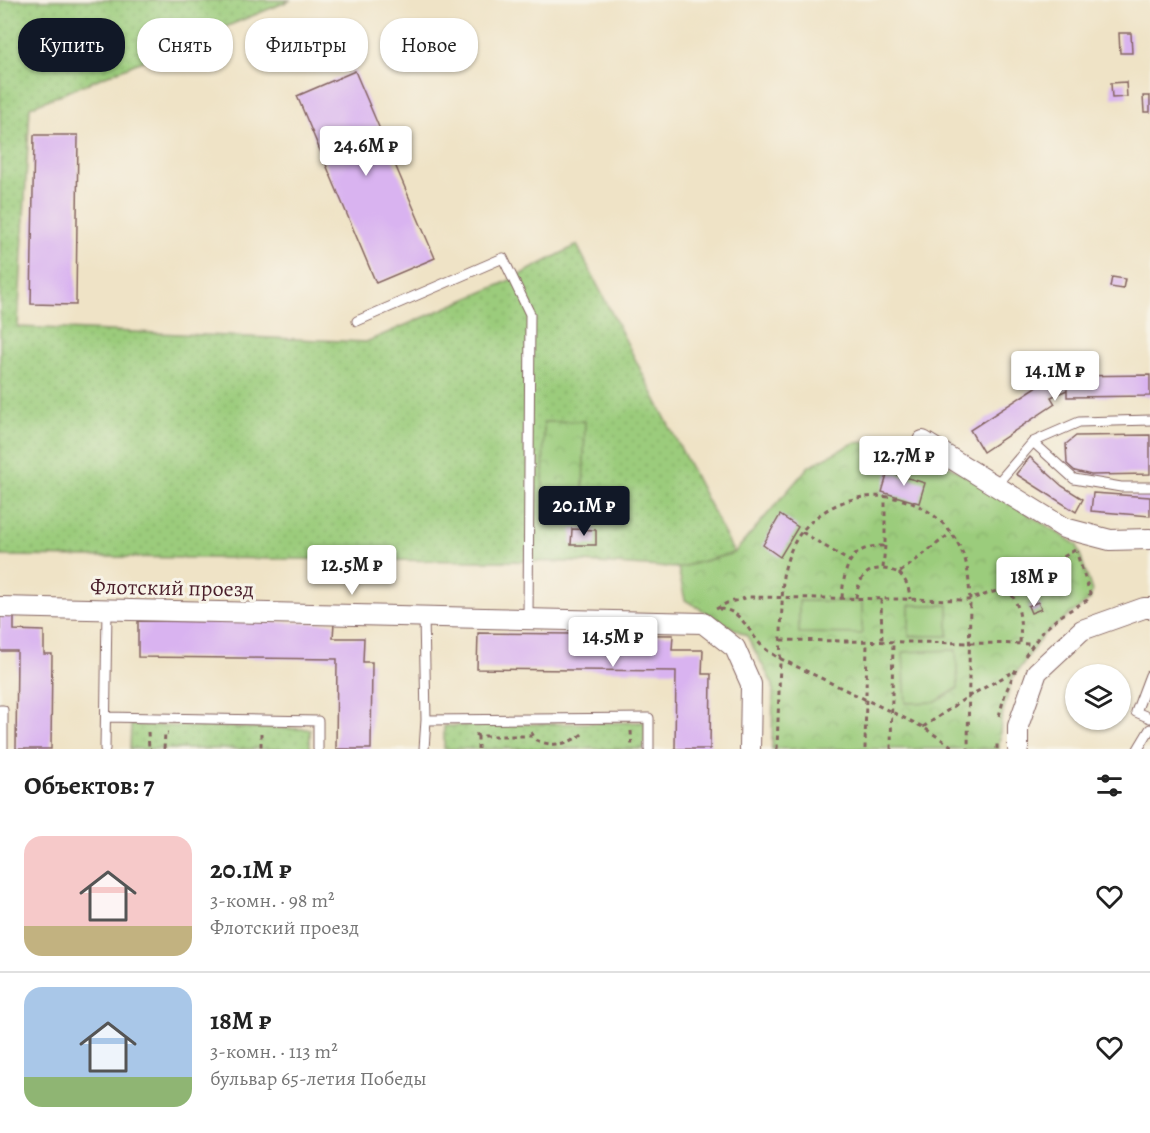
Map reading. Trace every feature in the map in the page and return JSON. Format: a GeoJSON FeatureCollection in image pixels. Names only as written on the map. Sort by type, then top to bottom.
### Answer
{"type":"FeatureCollection","features":[{"type":"Feature","properties":{"kind":"street"},"geometry":{"type":"LineString","coordinates":[[923,441],[1064,528],[1110,540],[1150,539]]}},
{"type":"Feature","properties":{"kind":"street","name":"Флотский проезд"},"geometry":{"type":"LineString","coordinates":[[0,607],[528,619],[710,616]]}},
{"type":"Feature","properties":{"kind":"street"},"geometry":{"type":"LineString","coordinates":[[1018,749],[1018,726],[1037,672],[1082,630],[1147,608]]}},
{"type":"Feature","properties":{"kind":"street"},"geometry":{"type":"LineString","coordinates":[[710,616],[735,648],[751,684],[750,749]]}},
{"type":"Feature","properties":{"kind":"lane"},"geometry":{"type":"LineString","coordinates":[[357,321],[503,258],[530,314],[528,619]]}},
{"type":"Feature","properties":{"kind":"lane"},"geometry":{"type":"LineString","coordinates":[[996,485],[1033,442],[1079,422],[1150,420]]}},
{"type":"Feature","properties":{"kind":"lane"},"geometry":{"type":"LineString","coordinates":[[1033,442],[1074,479],[1121,488],[1150,487]]}},
{"type":"Feature","properties":{"kind":"lane"},"geometry":{"type":"LineString","coordinates":[[105,749],[107,609]]}},
{"type":"Feature","properties":{"kind":"lane"},"geometry":{"type":"LineString","coordinates":[[424,616],[426,720],[424,749]]}},
{"type":"Feature","properties":{"kind":"lane"},"geometry":{"type":"LineString","coordinates":[[1150,675],[1136,712],[1150,718]]}},
{"type":"Feature","properties":{"kind":"lane"},"geometry":{"type":"LineString","coordinates":[[0,710],[3,710],[3,749]]}},
{"type":"Feature","properties":{"kind":"lane"},"geometry":{"type":"LineString","coordinates":[[106,717],[318,721],[318,749]]}},
{"type":"Feature","properties":{"kind":"lane"},"geometry":{"type":"LineString","coordinates":[[426,720],[649,718],[649,749]]}},
{"type":"Feature","properties":{"kind":"lane"},"geometry":{"type":"LineString","coordinates":[[1138,749],[1150,729]]}},
{"type":"Feature","properties":{"kind":"path"},"geometry":{"type":"LineString","coordinates":[[777,749],[783,576],[789,554],[802,532],[815,518],[848,500],[866,496],[885,496],[902,500],[931,512],[951,533],[965,559],[970,600],[968,749]]}},
{"type":"Feature","properties":{"kind":"path"},"geometry":{"type":"LineString","coordinates":[[883,568],[885,496]]}},
{"type":"Feature","properties":{"kind":"path"},"geometry":{"type":"LineString","coordinates":[[802,532],[849,561]]}},
{"type":"Feature","properties":{"kind":"path"},"geometry":{"type":"LineString","coordinates":[[898,573],[951,533]]}},
{"type":"Feature","properties":{"kind":"path"},"geometry":{"type":"LineString","coordinates":[[710,616],[727,603],[749,597],[970,600],[1016,585],[1098,537]]}},
{"type":"Feature","properties":{"kind":"path"},"geometry":{"type":"LineString","coordinates":[[842,598],[843,577],[849,561],[860,551],[885,546]]}},
{"type":"Feature","properties":{"kind":"path"},"geometry":{"type":"LineString","coordinates":[[856,598],[858,586],[864,577],[874,569],[883,568],[898,573],[905,579],[910,599]]}},
{"type":"Feature","properties":{"kind":"path"},"geometry":{"type":"LineString","coordinates":[[1006,588],[1017,603],[1021,621],[1020,644]]}},
{"type":"Feature","properties":{"kind":"path"},"geometry":{"type":"LineString","coordinates":[[881,598],[882,642]]}},
{"type":"Feature","properties":{"kind":"path"},"geometry":{"type":"LineString","coordinates":[[781,640],[1033,644]]}},
{"type":"Feature","properties":{"kind":"path"},"geometry":{"type":"LineString","coordinates":[[865,749],[867,642]]}},
{"type":"Feature","properties":{"kind":"path"},"geometry":{"type":"LineString","coordinates":[[891,749],[893,642]]}},
{"type":"Feature","properties":{"kind":"path"},"geometry":{"type":"LineString","coordinates":[[781,659],[923,727],[956,749]]}},
{"type":"Feature","properties":{"kind":"path"},"geometry":{"type":"LineString","coordinates":[[923,727],[969,696],[1014,671]]}},
{"type":"Feature","properties":{"kind":"path"},"geometry":{"type":"LineString","coordinates":[[631,731],[632,749]]}},
{"type":"Feature","properties":{"kind":"path"},"geometry":{"type":"LineString","coordinates":[[151,749],[148,732],[175,733]]}},
{"type":"Feature","properties":{"kind":"path"},"geometry":{"type":"LineString","coordinates":[[164,749],[165,733]]}},
{"type":"Feature","properties":{"kind":"path"},"geometry":{"type":"LineString","coordinates":[[251,733],[262,733],[261,749]]}},
{"type":"Feature","properties":{"kind":"path"},"geometry":{"type":"LineString","coordinates":[[478,736],[478,749]]}},
{"type":"Feature","properties":{"kind":"green space"},"geometry":{"type":"Polygon","coordinates":[[[0,0],[291,0],[233,24],[233,18],[137,18],[137,63],[125,68],[125,18],[18,18],[18,72],[115,72],[30,107],[18,327],[366,342],[506,282],[577,245],[734,553],[678,568],[581,562],[0,556],[0,0]]]}},
{"type":"Feature","properties":{"kind":"green space"},"geometry":{"type":"Polygon","coordinates":[[[585,421],[583,493],[543,492],[544,422],[585,421]]]}},
{"type":"Feature","properties":{"kind":"green space"},"geometry":{"type":"Polygon","coordinates":[[[903,439],[992,491],[1077,545],[1092,591],[1090,600],[1044,634],[1012,679],[1001,720],[999,749],[772,749],[773,685],[747,636],[685,600],[678,568],[734,553],[809,466],[854,443],[903,439]]]}},
{"type":"Feature","properties":{"kind":"green space"},"geometry":{"type":"Polygon","coordinates":[[[799,601],[862,602],[862,634],[799,633],[799,601]]]}},
{"type":"Feature","properties":{"kind":"green space"},"geometry":{"type":"Polygon","coordinates":[[[909,605],[948,605],[948,636],[909,636],[909,605]]]}},
{"type":"Feature","properties":{"kind":"green space"},"geometry":{"type":"Polygon","coordinates":[[[956,650],[958,688],[936,702],[906,703],[903,652],[956,650]]]}},
{"type":"Feature","properties":{"kind":"green space"},"geometry":{"type":"Polygon","coordinates":[[[645,722],[644,749],[444,749],[444,726],[645,722]]]}},
{"type":"Feature","properties":{"kind":"green space"},"geometry":{"type":"Polygon","coordinates":[[[131,725],[310,729],[310,749],[130,749],[131,725]]]}},
{"type":"Feature","properties":{"kind":"building"},"geometry":{"type":"Polygon","coordinates":[[[1119,33],[1131,33],[1132,53],[1120,53],[1119,33]]]}},
{"type":"Feature","properties":{"kind":"building"},"geometry":{"type":"Polygon","coordinates":[[[355,72],[435,258],[376,283],[297,96],[355,72]]]}},
{"type":"Feature","properties":{"kind":"building"},"geometry":{"type":"Polygon","coordinates":[[[1126,82],[1127,97],[1112,98],[1111,83],[1126,82]]]}},
{"type":"Feature","properties":{"kind":"building"},"geometry":{"type":"Polygon","coordinates":[[[1143,96],[1150,96],[1150,112],[1144,112],[1143,96]]]}},
{"type":"Feature","properties":{"kind":"building"},"geometry":{"type":"Polygon","coordinates":[[[34,135],[78,135],[76,305],[31,304],[34,135]]]}},
{"type":"Feature","properties":{"kind":"building"},"geometry":{"type":"Polygon","coordinates":[[[1112,277],[1125,279],[1123,289],[1110,287],[1112,277]]]}},
{"type":"Feature","properties":{"kind":"building"},"geometry":{"type":"Polygon","coordinates":[[[1065,371],[1067,376],[1150,375],[1150,396],[1067,397],[1067,390],[1051,397],[1055,404],[983,452],[970,430],[1041,384],[1040,382],[1065,371]]]}},
{"type":"Feature","properties":{"kind":"building"},"geometry":{"type":"Polygon","coordinates":[[[1150,435],[1150,474],[1091,475],[1075,471],[1067,464],[1066,444],[1076,436],[1150,435]]]}},
{"type":"Feature","properties":{"kind":"building"},"geometry":{"type":"Polygon","coordinates":[[[1030,457],[1062,486],[1083,499],[1076,512],[1016,474],[1030,457]]]}},
{"type":"Feature","properties":{"kind":"building"},"geometry":{"type":"Polygon","coordinates":[[[888,472],[925,483],[919,503],[882,492],[888,472]]]}},
{"type":"Feature","properties":{"kind":"building"},"geometry":{"type":"Polygon","coordinates":[[[1093,493],[1150,497],[1150,516],[1091,511],[1093,493]]]}},
{"type":"Feature","properties":{"kind":"building"},"geometry":{"type":"Polygon","coordinates":[[[780,515],[798,527],[780,557],[763,545],[780,515]]]}},
{"type":"Feature","properties":{"kind":"building"},"geometry":{"type":"Polygon","coordinates":[[[572,529],[596,530],[596,545],[571,545],[572,529]]]}},
{"type":"Feature","properties":{"kind":"building"},"geometry":{"type":"Polygon","coordinates":[[[1038,602],[1041,609],[1031,613],[1028,606],[1038,602]]]}},
{"type":"Feature","properties":{"kind":"building"},"geometry":{"type":"Polygon","coordinates":[[[0,615],[14,616],[14,630],[44,631],[44,654],[52,654],[51,749],[16,749],[17,651],[0,651],[0,615]]]}},
{"type":"Feature","properties":{"kind":"building"},"geometry":{"type":"Polygon","coordinates":[[[138,621],[334,623],[333,638],[364,638],[363,662],[372,662],[371,749],[336,749],[337,659],[138,657],[138,621]]]}},
{"type":"Feature","properties":{"kind":"building"},"geometry":{"type":"Polygon","coordinates":[[[478,633],[673,635],[672,650],[703,650],[702,674],[711,674],[710,749],[675,749],[676,671],[477,669],[478,633]]]}}]}
